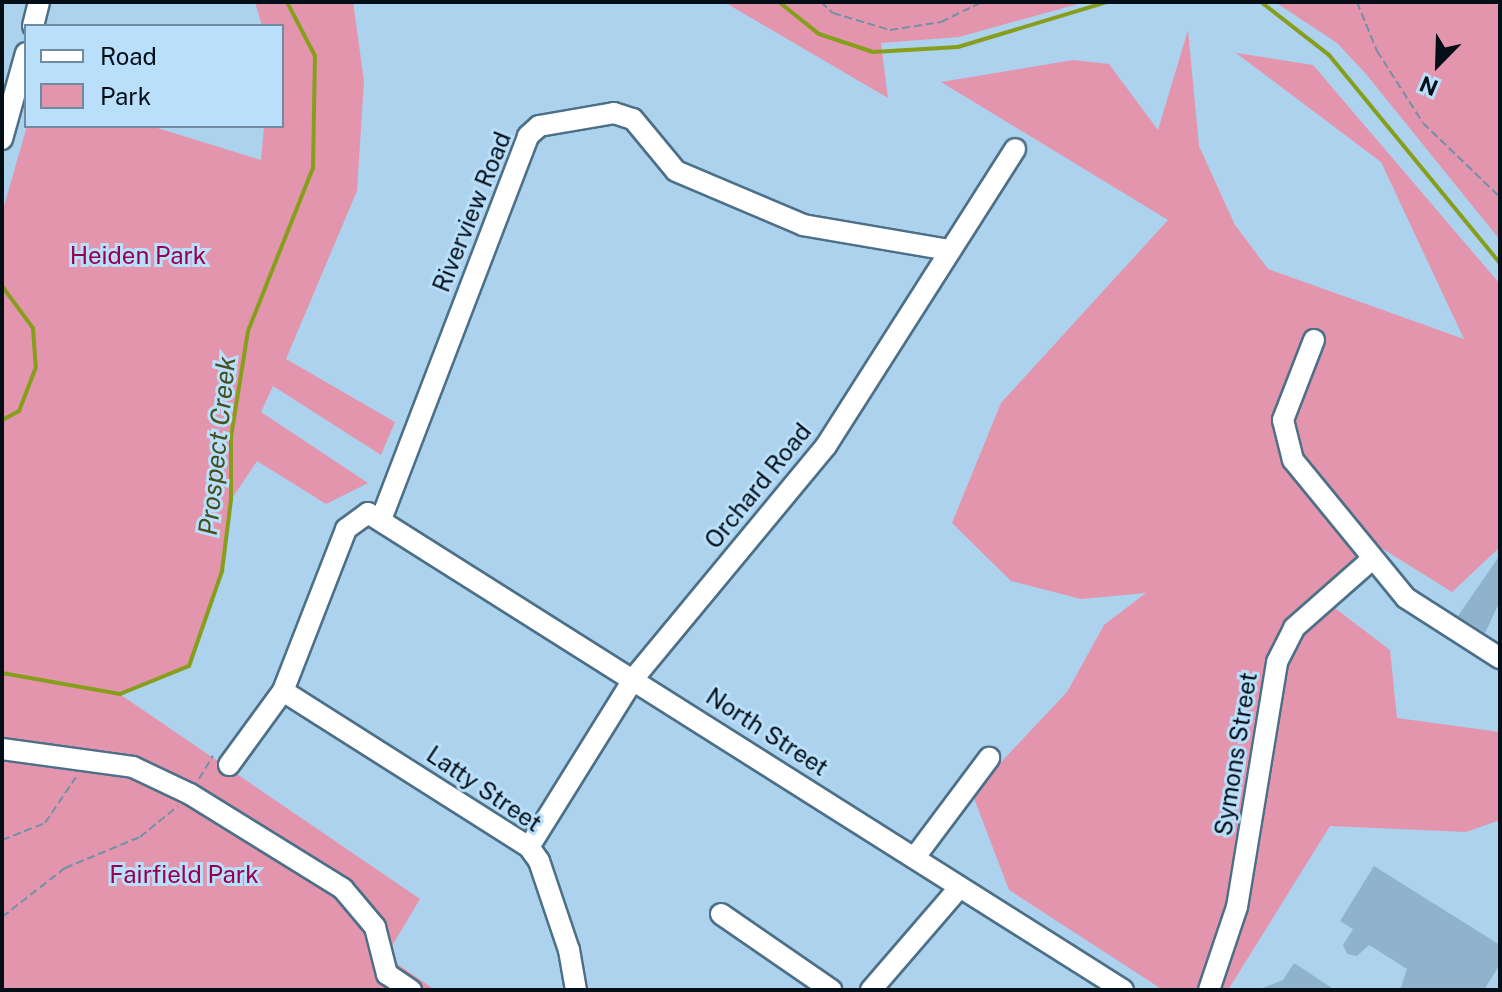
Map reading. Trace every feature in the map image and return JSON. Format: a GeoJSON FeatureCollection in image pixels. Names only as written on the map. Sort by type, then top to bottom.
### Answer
{"type":"FeatureCollection","features":[{"type":"Feature","properties":{"kind":"street"},"geometry":{"type":"LineString","coordinates":[[34,24],[39,2]]}},
{"type":"Feature","properties":{"kind":"street"},"geometry":{"type":"LineString","coordinates":[[2,139],[8,97],[24,58]]}},
{"type":"Feature","properties":{"kind":"street","name":"Riverview Road"},"geometry":{"type":"LineString","coordinates":[[382,517],[528,136],[539,126],[614,113],[633,119],[676,171],[803,225],[950,250]]}},
{"type":"Feature","properties":{"kind":"street","name":"Orchard Road"},"geometry":{"type":"LineString","coordinates":[[529,847],[634,678],[826,446],[1015,149]]}},
{"type":"Feature","properties":{"kind":"street"},"geometry":{"type":"LineString","coordinates":[[1314,340],[1283,420],[1293,460],[1371,560],[1406,598],[1500,658]]}},
{"type":"Feature","properties":{"kind":"street"},"geometry":{"type":"LineString","coordinates":[[221,760],[283,691],[346,529],[368,513],[382,517]]}},
{"type":"Feature","properties":{"kind":"street","name":"North Street"},"geometry":{"type":"LineString","coordinates":[[382,517],[1123,990]]}},
{"type":"Feature","properties":{"kind":"street","name":"Symons Street"},"geometry":{"type":"LineString","coordinates":[[1209,990],[1237,907],[1277,662],[1294,628],[1371,560]]}},
{"type":"Feature","properties":{"kind":"street","name":"Latty Street"},"geometry":{"type":"LineString","coordinates":[[283,691],[529,847],[569,950],[576,990]]}},
{"type":"Feature","properties":{"kind":"street"},"geometry":{"type":"LineString","coordinates":[[2,749],[133,767],[190,794],[343,889],[375,927],[387,974],[411,990]]}},
{"type":"Feature","properties":{"kind":"street"},"geometry":{"type":"LineString","coordinates":[[915,857],[989,758]]}},
{"type":"Feature","properties":{"kind":"street"},"geometry":{"type":"LineString","coordinates":[[871,990],[959,888]]}},
{"type":"Feature","properties":{"kind":"street"},"geometry":{"type":"LineString","coordinates":[[721,914],[831,990]]}},
{"type":"Feature","properties":{"kind":"path"},"geometry":{"type":"LineString","coordinates":[[821,2],[833,13],[890,30],[941,22],[982,2]]}},
{"type":"Feature","properties":{"kind":"path"},"geometry":{"type":"LineString","coordinates":[[1357,2],[1377,51],[1423,123],[1500,197]]}},
{"type":"Feature","properties":{"kind":"path"},"geometry":{"type":"LineString","coordinates":[[2,840],[45,823],[68,796],[83,760]]}},
{"type":"Feature","properties":{"kind":"path"},"geometry":{"type":"LineString","coordinates":[[2,917],[65,868],[140,837],[190,794],[221,760]]}},
{"type":"Feature","properties":{"kind":"green space"},"geometry":{"type":"Polygon","coordinates":[[[255,2],[353,2],[364,81],[357,191],[286,359],[395,422],[381,455],[273,386],[261,412],[368,483],[326,504],[257,461],[231,500],[222,571],[189,666],[121,695],[420,899],[386,956],[435,990],[2,990],[2,213],[26,128],[157,128],[261,160],[264,128],[284,128],[284,24],[261,24],[255,2]]]}},
{"type":"Feature","properties":{"kind":"green space"},"geometry":{"type":"Polygon","coordinates":[[[724,2],[1085,2],[959,37],[881,43],[888,98],[724,2]]]}},
{"type":"Feature","properties":{"kind":"green space"},"geometry":{"type":"Polygon","coordinates":[[[1275,2],[1500,2],[1500,240],[1366,74],[1337,43],[1275,2]]]}},
{"type":"Feature","properties":{"kind":"green space"},"geometry":{"type":"Polygon","coordinates":[[[1188,30],[1199,146],[1235,225],[1268,269],[1464,339],[1381,162],[1236,53],[1313,65],[1500,284],[1500,547],[1452,592],[1370,541],[1323,599],[1390,650],[1397,718],[1500,732],[1500,820],[1466,832],[1330,826],[1228,990],[1163,990],[1009,890],[972,793],[1067,692],[1104,625],[1146,593],[1081,599],[1011,581],[952,523],[1001,403],[1168,220],[941,82],[1073,60],[1109,64],[1158,130],[1188,30]]]}},
{"type":"Feature","properties":{"kind":"building"},"geometry":{"type":"Polygon","coordinates":[[[1500,555],[1500,601],[1485,633],[1458,616],[1500,555]]]}},
{"type":"Feature","properties":{"kind":"building"},"geometry":{"type":"Polygon","coordinates":[[[1374,866],[1500,945],[1500,964],[1484,990],[1400,990],[1407,969],[1369,945],[1357,956],[1347,954],[1343,945],[1353,929],[1340,921],[1374,866]]]}},
{"type":"Feature","properties":{"kind":"building"},"geometry":{"type":"Polygon","coordinates":[[[1294,963],[1335,990],[1258,990],[1283,980],[1294,963]]]}},
{"type":"Feature","properties":{"kind":"waterway","name":"Prospect Creek"},"geometry":{"type":"LineString","coordinates":[[2,673],[120,694],[189,666],[222,571],[231,500],[231,437],[248,331],[313,168],[315,56],[287,2]]}},
{"type":"Feature","properties":{"kind":"waterway"},"geometry":{"type":"LineString","coordinates":[[779,2],[819,34],[873,52],[958,47],[1107,2]]}},
{"type":"Feature","properties":{"kind":"waterway"},"geometry":{"type":"LineString","coordinates":[[1261,2],[1329,55],[1500,263]]}},
{"type":"Feature","properties":{"kind":"waterway","name":"Prospect Creek"},"geometry":{"type":"LineString","coordinates":[[2,286],[33,328],[36,367],[19,411],[2,420]]}},
{"type":"Feature","properties":{"kind":"park label","name":"Heiden Park"},"geometry":{"type":"Point","coordinates":[138,256]}},
{"type":"Feature","properties":{"kind":"park label","name":"Fairfield Park"},"geometry":{"type":"Point","coordinates":[184,875]}}]}
